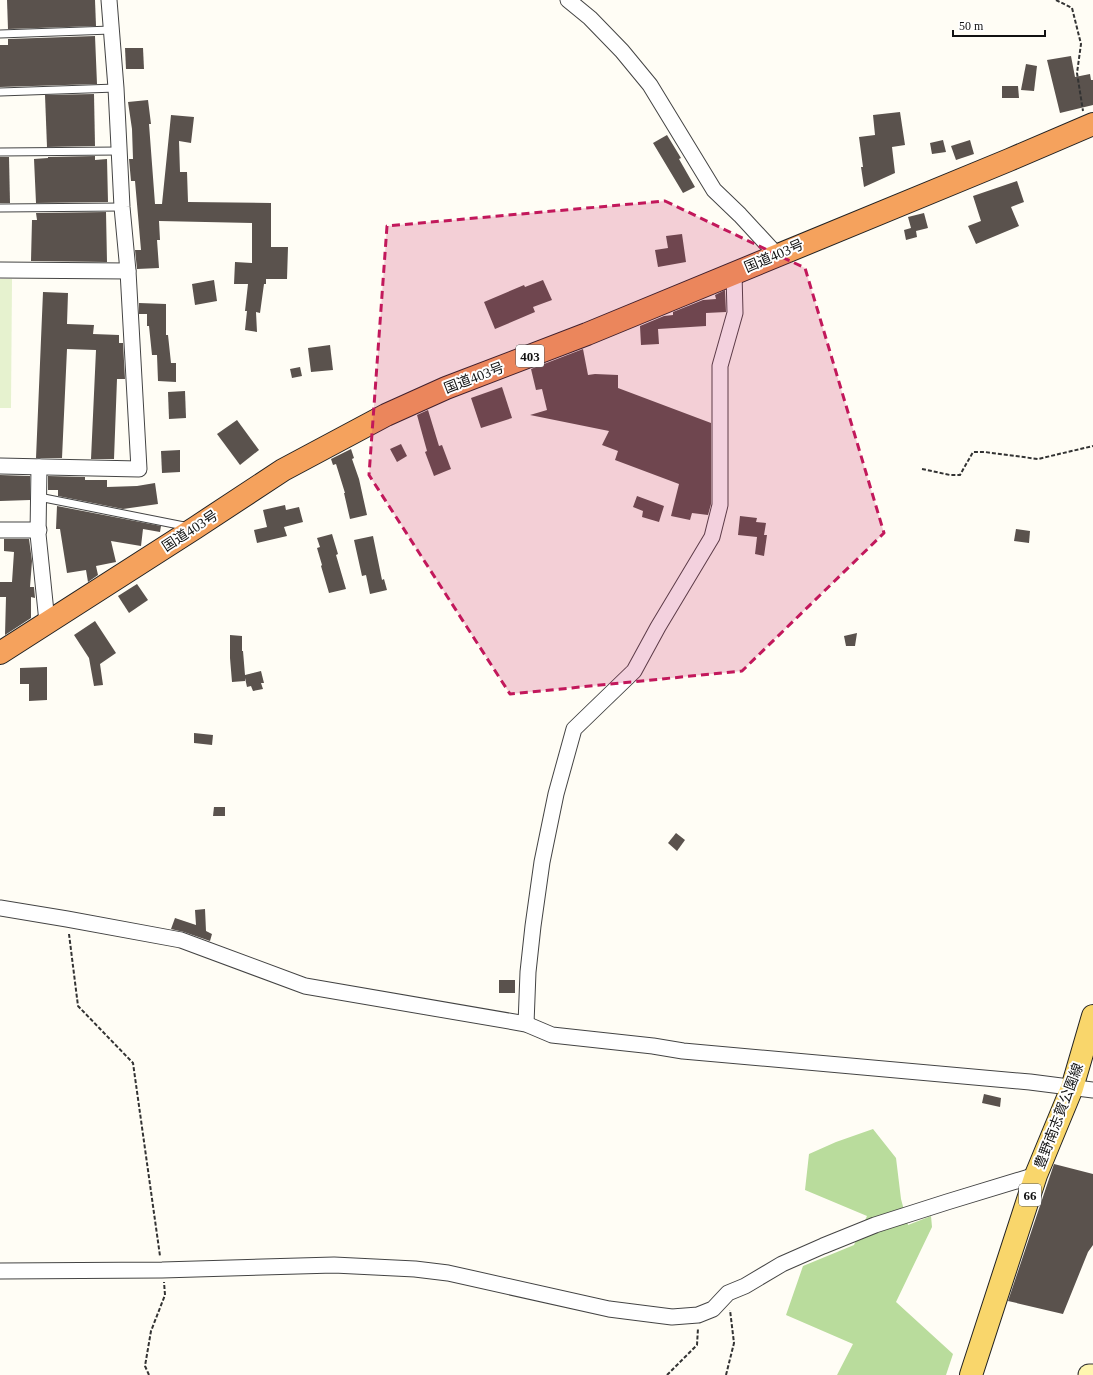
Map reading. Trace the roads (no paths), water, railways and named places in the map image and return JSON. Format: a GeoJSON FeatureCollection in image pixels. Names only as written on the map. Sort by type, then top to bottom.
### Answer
{"type":"FeatureCollection","features":[{"type":"Feature","properties":{"kind":"highway","name":"国道403号"},"geometry":{"type":"LineString","coordinates":[[0,653],[283,470],[386,415],[446,388],[588,334],[1089,126]]}},
{"type":"Feature","properties":{"kind":"main road","name":"豊野南志賀公園線"},"geometry":{"type":"LineString","coordinates":[[971,1375],[1036,1175],[1072,1088],[1093,1016]]}},
{"type":"Feature","properties":{"kind":"street"},"geometry":{"type":"LineString","coordinates":[[0,466],[140,468],[128,271],[122,207],[116,88],[108,0]]}},
{"type":"Feature","properties":{"kind":"street"},"geometry":{"type":"LineString","coordinates":[[568,0],[590,18],[622,51],[650,85],[714,190],[740,214],[777,255]]}},
{"type":"Feature","properties":{"kind":"street"},"geometry":{"type":"LineString","coordinates":[[0,270],[128,271]]}},
{"type":"Feature","properties":{"kind":"street"},"geometry":{"type":"LineString","coordinates":[[526,1024],[528,972],[542,862],[556,794],[574,730],[634,671],[658,627],[712,537],[720,505],[720,366],[735,313],[734,273]]}},
{"type":"Feature","properties":{"kind":"street"},"geometry":{"type":"LineString","coordinates":[[39,467],[39,530],[47,622]]}},
{"type":"Feature","properties":{"kind":"street"},"geometry":{"type":"LineString","coordinates":[[0,530],[39,530]]}},
{"type":"Feature","properties":{"kind":"street"},"geometry":{"type":"LineString","coordinates":[[0,908],[181,940],[305,986],[526,1024],[552,1035],[653,1046],[683,1052],[1030,1082],[1093,1090]]}},
{"type":"Feature","properties":{"kind":"street"},"geometry":{"type":"LineString","coordinates":[[0,1270],[162,1270],[334,1265],[416,1269],[448,1273],[609,1309],[672,1317],[698,1315],[713,1309],[728,1293],[745,1286],[782,1264],[875,1225],[1036,1175]]}},
{"type":"Feature","properties":{"kind":"lane"},"geometry":{"type":"LineString","coordinates":[[0,34],[111,30]]}},
{"type":"Feature","properties":{"kind":"lane"},"geometry":{"type":"LineString","coordinates":[[0,92],[116,88]]}},
{"type":"Feature","properties":{"kind":"lane"},"geometry":{"type":"LineString","coordinates":[[0,152],[119,151]]}},
{"type":"Feature","properties":{"kind":"lane"},"geometry":{"type":"LineString","coordinates":[[0,208],[122,207]]}},
{"type":"Feature","properties":{"kind":"lane"},"geometry":{"type":"LineString","coordinates":[[39,497],[195,528]]}}]}
